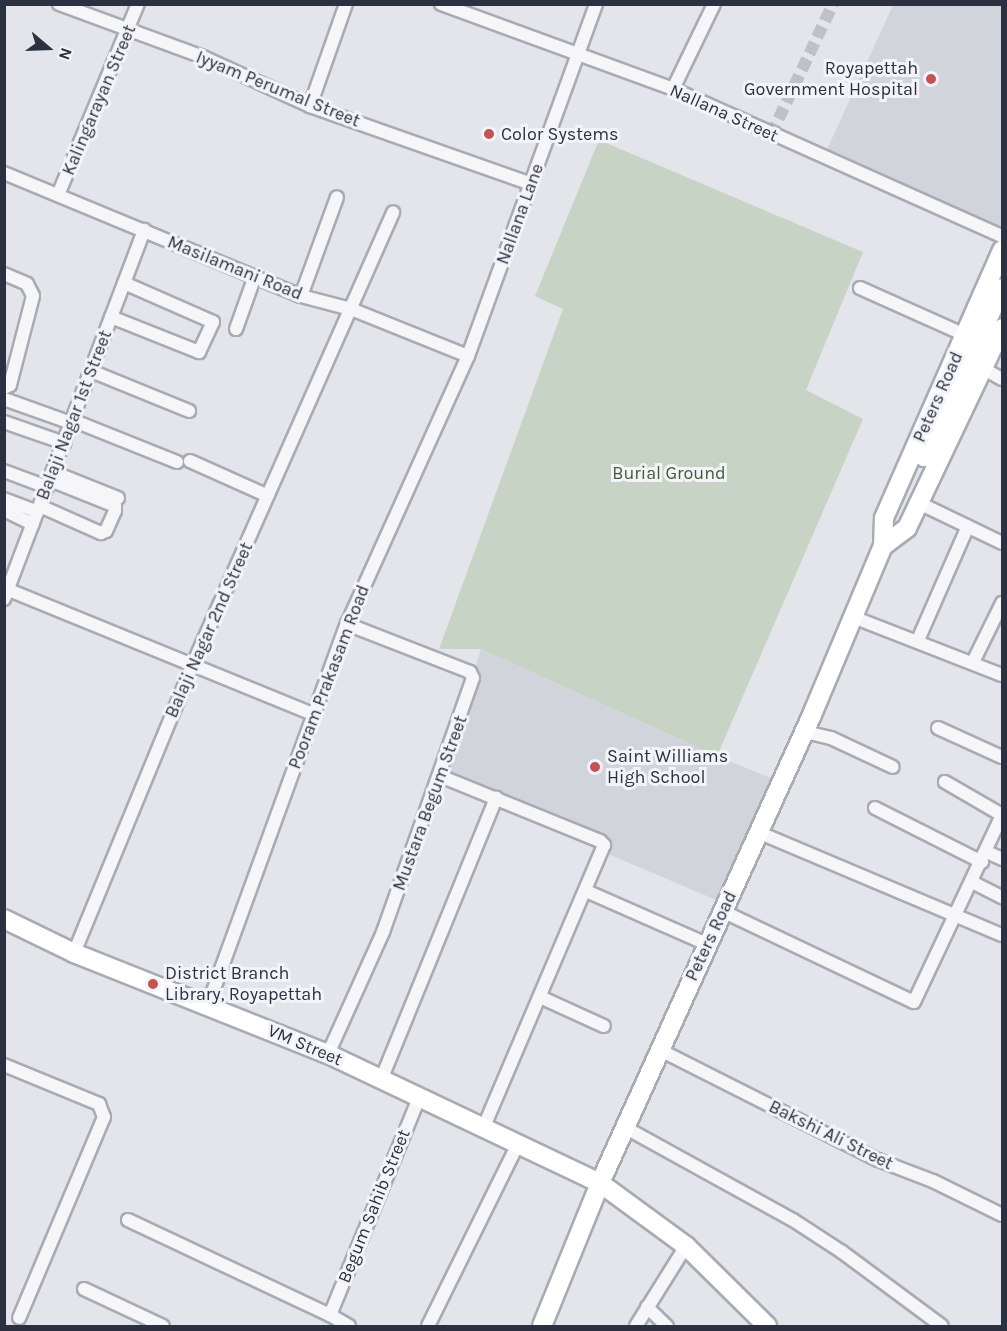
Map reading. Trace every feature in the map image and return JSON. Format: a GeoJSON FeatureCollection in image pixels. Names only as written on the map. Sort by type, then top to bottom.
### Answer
{"type":"FeatureCollection","features":[{"type":"Feature","properties":{"kind":"main road","name":"Peters Road"},"geometry":{"type":"LineString","coordinates":[[542,1326],[600,1183],[722,911],[760,834],[804,732],[883,546],[884,518],[1002,250]]}},
{"type":"Feature","properties":{"kind":"main road"},"geometry":{"type":"LineString","coordinates":[[913,498],[1002,288]]}},
{"type":"Feature","properties":{"kind":"main road","name":"Peters Road"},"geometry":{"type":"LineString","coordinates":[[883,546],[907,528],[913,498],[984,369],[1002,328]]}},
{"type":"Feature","properties":{"kind":"main road","name":"VM Street"},"geometry":{"type":"LineString","coordinates":[[4,919],[74,953],[328,1054],[600,1183],[686,1246],[767,1326]]}},
{"type":"Feature","properties":{"kind":"street","name":"Iyyam Perumal Street"},"geometry":{"type":"LineString","coordinates":[[59,4],[203,57],[310,106],[531,184]]}},
{"type":"Feature","properties":{"kind":"street","name":"Kalingarayan Street"},"geometry":{"type":"LineString","coordinates":[[58,195],[138,4]]}},
{"type":"Feature","properties":{"kind":"street"},"geometry":{"type":"LineString","coordinates":[[310,106],[346,4]]}},
{"type":"Feature","properties":{"kind":"street","name":"Nallana Street"},"geometry":{"type":"LineString","coordinates":[[441,4],[673,89],[1002,236]]}},
{"type":"Feature","properties":{"kind":"street","name":"Nallana Lane"},"geometry":{"type":"LineString","coordinates":[[468,356],[596,4]]}},
{"type":"Feature","properties":{"kind":"street"},"geometry":{"type":"LineString","coordinates":[[673,89],[714,4]]}},
{"type":"Feature","properties":{"kind":"street","name":"Masilamani Road"},"geometry":{"type":"LineString","coordinates":[[4,173],[302,296],[351,309],[468,356]]}},
{"type":"Feature","properties":{"kind":"street"},"geometry":{"type":"LineString","coordinates":[[302,296],[337,197]]}},
{"type":"Feature","properties":{"kind":"street","name":"Balaji Nagar 2nd Street"},"geometry":{"type":"LineString","coordinates":[[74,953],[193,664],[393,212]]}},
{"type":"Feature","properties":{"kind":"street","name":"Balaji Nagar 1st Street"},"geometry":{"type":"LineString","coordinates":[[6,592],[144,230]]}},
{"type":"Feature","properties":{"kind":"street"},"geometry":{"type":"LineString","coordinates":[[4,274],[27,284],[33,296],[10,385],[4,388]]}},
{"type":"Feature","properties":{"kind":"street"},"geometry":{"type":"LineString","coordinates":[[236,329],[255,276]]}},
{"type":"Feature","properties":{"kind":"street"},"geometry":{"type":"LineString","coordinates":[[111,317],[196,352],[202,350],[213,322],[124,283]]}},
{"type":"Feature","properties":{"kind":"street"},"geometry":{"type":"LineString","coordinates":[[860,288],[965,335]]}},
{"type":"Feature","properties":{"kind":"street","name":"Pooram Prakasam Road"},"geometry":{"type":"LineString","coordinates":[[208,1005],[347,624],[468,356]]}},
{"type":"Feature","properties":{"kind":"street"},"geometry":{"type":"LineString","coordinates":[[984,369],[1002,379]]}},
{"type":"Feature","properties":{"kind":"street"},"geometry":{"type":"LineString","coordinates":[[91,371],[189,411]]}},
{"type":"Feature","properties":{"kind":"street"},"geometry":{"type":"LineString","coordinates":[[4,399],[72,421],[177,462]]}},
{"type":"Feature","properties":{"kind":"street"},"geometry":{"type":"LineString","coordinates":[[4,422],[64,443]]}},
{"type":"Feature","properties":{"kind":"street"},"geometry":{"type":"LineString","coordinates":[[190,461],[268,496]]}},
{"type":"Feature","properties":{"kind":"street"},"geometry":{"type":"LineString","coordinates":[[4,471],[50,480],[118,498]]}},
{"type":"Feature","properties":{"kind":"street"},"geometry":{"type":"LineString","coordinates":[[4,499],[39,509],[101,532],[106,531],[115,506],[50,480]]}},
{"type":"Feature","properties":{"kind":"street"},"geometry":{"type":"LineString","coordinates":[[913,498],[1002,543]]}},
{"type":"Feature","properties":{"kind":"street"},"geometry":{"type":"LineString","coordinates":[[4,510],[33,524]]}},
{"type":"Feature","properties":{"kind":"street"},"geometry":{"type":"LineString","coordinates":[[918,640],[968,526]]}},
{"type":"Feature","properties":{"kind":"street"},"geometry":{"type":"LineString","coordinates":[[6,592],[193,664],[313,714]]}},
{"type":"Feature","properties":{"kind":"street"},"geometry":{"type":"LineString","coordinates":[[973,662],[1002,603]]}},
{"type":"Feature","properties":{"kind":"street"},"geometry":{"type":"LineString","coordinates":[[853,617],[918,640],[1002,675]]}},
{"type":"Feature","properties":{"kind":"street","name":"Mustara Begum Street"},"geometry":{"type":"LineString","coordinates":[[328,1054],[383,932],[473,683],[472,675],[347,624]]}},
{"type":"Feature","properties":{"kind":"street"},"geometry":{"type":"LineString","coordinates":[[938,728],[1002,757]]}},
{"type":"Feature","properties":{"kind":"street"},"geometry":{"type":"LineString","coordinates":[[804,732],[831,738],[893,767]]}},
{"type":"Feature","properties":{"kind":"street"},"geometry":{"type":"LineString","coordinates":[[440,776],[600,841],[604,849],[483,1128]]}},
{"type":"Feature","properties":{"kind":"street"},"geometry":{"type":"LineString","coordinates":[[722,911],[912,1001],[915,1000],[1002,820],[945,782]]}},
{"type":"Feature","properties":{"kind":"street"},"geometry":{"type":"LineString","coordinates":[[381,1080],[496,798]]}},
{"type":"Feature","properties":{"kind":"street"},"geometry":{"type":"LineString","coordinates":[[875,808],[985,857],[1002,859]]}},
{"type":"Feature","properties":{"kind":"street"},"geometry":{"type":"LineString","coordinates":[[760,834],[1002,935]]}},
{"type":"Feature","properties":{"kind":"street"},"geometry":{"type":"LineString","coordinates":[[972,882],[1002,897]]}},
{"type":"Feature","properties":{"kind":"street"},"geometry":{"type":"LineString","coordinates":[[586,891],[707,944]]}},
{"type":"Feature","properties":{"kind":"street"},"geometry":{"type":"LineString","coordinates":[[540,997],[604,1026]]}},
{"type":"Feature","properties":{"kind":"street","name":"Bakshi Ali Street"},"geometry":{"type":"LineString","coordinates":[[660,1050],[878,1160],[933,1181],[1002,1215]]}},
{"type":"Feature","properties":{"kind":"street"},"geometry":{"type":"LineString","coordinates":[[4,1065],[99,1104],[104,1117],[19,1318]]}},
{"type":"Feature","properties":{"kind":"street","name":"Begum Sahib Street"},"geometry":{"type":"LineString","coordinates":[[330,1315],[419,1098]]}},
{"type":"Feature","properties":{"kind":"street"},"geometry":{"type":"LineString","coordinates":[[626,1128],[793,1220],[842,1252],[942,1326]]}},
{"type":"Feature","properties":{"kind":"street"},"geometry":{"type":"LineString","coordinates":[[428,1326],[518,1144]]}},
{"type":"Feature","properties":{"kind":"street"},"geometry":{"type":"LineString","coordinates":[[128,1220],[330,1315],[348,1326]]}},
{"type":"Feature","properties":{"kind":"street"},"geometry":{"type":"LineString","coordinates":[[636,1326],[686,1246]]}},
{"type":"Feature","properties":{"kind":"street"},"geometry":{"type":"LineString","coordinates":[[84,1289],[163,1326]]}},
{"type":"Feature","properties":{"kind":"street"},"geometry":{"type":"LineString","coordinates":[[647,1307],[667,1326]]}},
{"type":"Feature","properties":{"kind":"shaded area","name":"Royapettah Government Hospital"},"geometry":{"type":"Polygon","coordinates":[[[893,5],[1002,5],[1002,225],[998,235],[825,154],[893,5]]]}},
{"type":"Feature","properties":{"kind":"shaded area","name":"Saint Williams High School"},"geometry":{"type":"Polygon","coordinates":[[[481,649],[717,756],[771,778],[716,900],[440,782],[481,649]]]}},
{"type":"Feature","properties":{"kind":"green space","name":"Burial Ground"},"geometry":{"type":"Polygon","coordinates":[[[599,140],[863,252],[806,390],[863,419],[717,756],[481,649],[439,649],[563,309],[535,296],[599,140]]]}},
{"type":"Feature","properties":{"kind":"tunnel"},"geometry":{"type":"LineString","coordinates":[[771,135],[833,4]]}},
{"type":"Feature","properties":{"kind":"place","name":"Royapettah Government Hospital"},"geometry":{"type":"Point","coordinates":[931,79]}},
{"type":"Feature","properties":{"kind":"place","name":"Color Systems"},"geometry":{"type":"Point","coordinates":[489,134]}},
{"type":"Feature","properties":{"kind":"place","name":"Saint Williams High School"},"geometry":{"type":"Point","coordinates":[595,767]}},
{"type":"Feature","properties":{"kind":"place","name":"District Branch Library, Royapettah"},"geometry":{"type":"Point","coordinates":[153,984]}}]}
